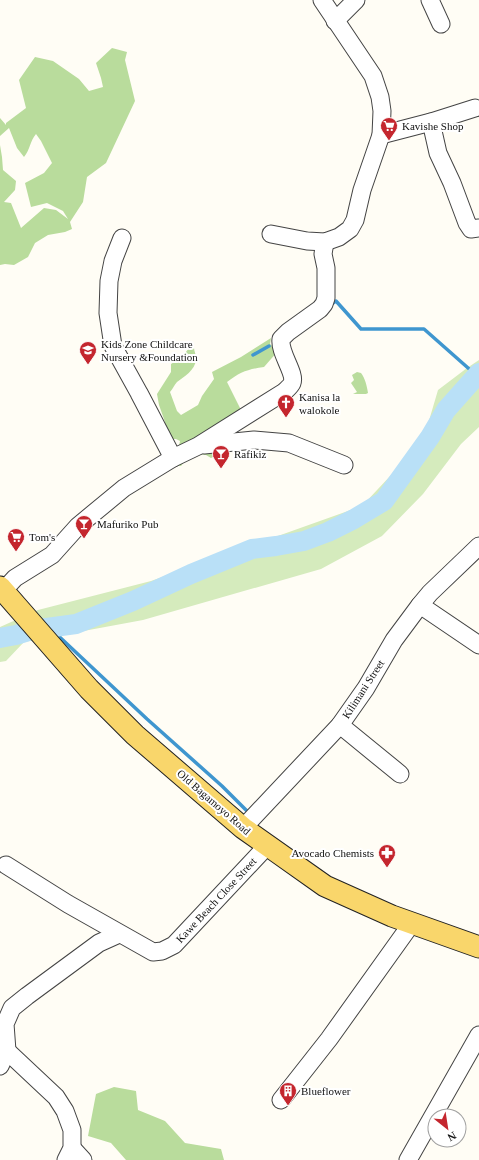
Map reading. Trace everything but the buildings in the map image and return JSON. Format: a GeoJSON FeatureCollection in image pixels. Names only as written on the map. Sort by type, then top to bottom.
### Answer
{"type":"FeatureCollection","features":[{"type":"Feature","properties":{"kind":"main road","name":"Old Bagamoyo Road"},"geometry":{"type":"LineString","coordinates":[[2,589],[89,689],[135,735],[243,828],[325,886],[412,924],[479,947]]}},
{"type":"Feature","properties":{"kind":"street"},"geometry":{"type":"LineString","coordinates":[[271,234],[307,241],[325,242],[339,237],[350,229],[355,220],[362,190],[381,135],[381,104],[373,76],[322,0]]}},
{"type":"Feature","properties":{"kind":"street"},"geometry":{"type":"LineString","coordinates":[[335,20],[356,0]]}},
{"type":"Feature","properties":{"kind":"street"},"geometry":{"type":"LineString","coordinates":[[430,0],[441,24]]}},
{"type":"Feature","properties":{"kind":"street"},"geometry":{"type":"LineString","coordinates":[[381,135],[431,122],[475,108]]}},
{"type":"Feature","properties":{"kind":"street"},"geometry":{"type":"LineString","coordinates":[[431,122],[438,153],[452,183],[467,224],[472,229],[479,228]]}},
{"type":"Feature","properties":{"kind":"street"},"geometry":{"type":"LineString","coordinates":[[122,238],[113,261],[109,281],[108,313],[113,346],[173,458]]}},
{"type":"Feature","properties":{"kind":"street"},"geometry":{"type":"LineString","coordinates":[[2,589],[15,578],[52,555],[78,526],[124,488],[173,458],[198,446],[284,392],[292,382],[292,377],[282,348],[281,339],[288,332],[320,309],[324,304],[326,298],[326,268],[323,254],[325,242]]}},
{"type":"Feature","properties":{"kind":"street"},"geometry":{"type":"LineString","coordinates":[[198,446],[254,440],[289,443],[344,465]]}},
{"type":"Feature","properties":{"kind":"street","name":"Kilimani Street"},"geometry":{"type":"LineString","coordinates":[[243,828],[340,725],[366,688],[394,640],[420,605],[430,593],[479,546]]}},
{"type":"Feature","properties":{"kind":"street"},"geometry":{"type":"LineString","coordinates":[[420,605],[479,646]]}},
{"type":"Feature","properties":{"kind":"street"},"geometry":{"type":"LineString","coordinates":[[340,725],[400,774]]}},
{"type":"Feature","properties":{"kind":"street","name":"Kawe Beach Close Street"},"geometry":{"type":"LineString","coordinates":[[6,865],[119,934],[153,952],[162,951],[174,945],[267,846]]}},
{"type":"Feature","properties":{"kind":"street"},"geometry":{"type":"LineString","coordinates":[[281,1100],[329,1039],[412,924]]}},
{"type":"Feature","properties":{"kind":"street"},"geometry":{"type":"LineString","coordinates":[[0,1066],[8,1051],[6,1024],[12,1008],[100,943],[119,934]]}},
{"type":"Feature","properties":{"kind":"street"},"geometry":{"type":"LineString","coordinates":[[408,1160],[479,1035]]}},
{"type":"Feature","properties":{"kind":"street"},"geometry":{"type":"LineString","coordinates":[[8,1051],[56,1097],[65,1111],[72,1130],[74,1156]]}},
{"type":"Feature","properties":{"kind":"green space"},"geometry":{"type":"Polygon","coordinates":[[[112,48],[127,52],[125,60],[135,101],[106,163],[87,177],[83,202],[70,222],[72,229],[65,232],[48,235],[35,243],[28,257],[14,265],[0,265],[0,145],[3,170],[16,181],[15,190],[4,202],[11,203],[21,228],[44,208],[56,210],[68,219],[63,211],[47,203],[31,207],[25,183],[44,173],[52,163],[36,134],[24,157],[17,148],[9,128],[0,136],[0,118],[6,125],[6,123],[26,108],[19,80],[35,57],[53,61],[79,79],[89,91],[103,87],[96,63],[112,48]]]}},
{"type":"Feature","properties":{"kind":"green space"},"geometry":{"type":"Polygon","coordinates":[[[271,338],[270,344],[278,351],[264,367],[244,372],[227,382],[241,410],[223,423],[215,425],[209,430],[218,449],[217,455],[211,458],[206,455],[193,453],[181,466],[175,466],[180,441],[176,439],[167,439],[162,433],[165,422],[157,394],[171,372],[171,364],[182,357],[189,348],[194,348],[196,359],[194,367],[177,382],[170,392],[177,411],[181,415],[198,405],[202,396],[214,379],[212,372],[241,357],[271,338]]]}},
{"type":"Feature","properties":{"kind":"green space"},"geometry":{"type":"Polygon","coordinates":[[[479,360],[479,427],[461,444],[423,494],[382,536],[321,569],[143,620],[24,642],[6,661],[0,662],[0,627],[38,610],[151,581],[362,506],[423,441],[438,390],[479,360]]]}},
{"type":"Feature","properties":{"kind":"green space"},"geometry":{"type":"Polygon","coordinates":[[[357,372],[361,373],[365,380],[368,393],[366,394],[353,394],[357,392],[351,383],[354,380],[352,375],[357,372]]]}},
{"type":"Feature","properties":{"kind":"green space"},"geometry":{"type":"Polygon","coordinates":[[[114,1087],[136,1091],[138,1110],[165,1121],[185,1143],[221,1149],[224,1160],[126,1160],[111,1143],[88,1136],[96,1094],[114,1087]]]}},
{"type":"Feature","properties":{"kind":"waterway"},"geometry":{"type":"LineString","coordinates":[[330,305],[336,301],[361,329],[424,329],[476,375]]}},
{"type":"Feature","properties":{"kind":"waterway"},"geometry":{"type":"LineString","coordinates":[[253,355],[269,346]]}},
{"type":"Feature","properties":{"kind":"waterway"},"geometry":{"type":"LineString","coordinates":[[0,638],[32,630],[76,624],[252,549],[304,541],[328,532],[354,519],[384,501],[430,437],[446,410],[479,373]]}},
{"type":"Feature","properties":{"kind":"waterway"},"geometry":{"type":"LineString","coordinates":[[50,628],[147,719],[222,786],[248,812]]}},
{"type":"Feature","properties":{"kind":"place","name":"Kavishe Shop"},"geometry":{"type":"Point","coordinates":[389,141]}},
{"type":"Feature","properties":{"kind":"place","name":"Kids Zone Childcare Nursery &Foundation"},"geometry":{"type":"Point","coordinates":[88,365]}},
{"type":"Feature","properties":{"kind":"place","name":"Kanisa la walokole"},"geometry":{"type":"Point","coordinates":[286,418]}},
{"type":"Feature","properties":{"kind":"place","name":"Rafikiz"},"geometry":{"type":"Point","coordinates":[221,469]}},
{"type":"Feature","properties":{"kind":"place","name":"Mafuriko Pub"},"geometry":{"type":"Point","coordinates":[84,539]}},
{"type":"Feature","properties":{"kind":"place","name":"Tom's"},"geometry":{"type":"Point","coordinates":[16,552]}},
{"type":"Feature","properties":{"kind":"place","name":"Avocado Chemists"},"geometry":{"type":"Point","coordinates":[387,868]}},
{"type":"Feature","properties":{"kind":"place","name":"Blueflower"},"geometry":{"type":"Point","coordinates":[288,1106]}}]}
